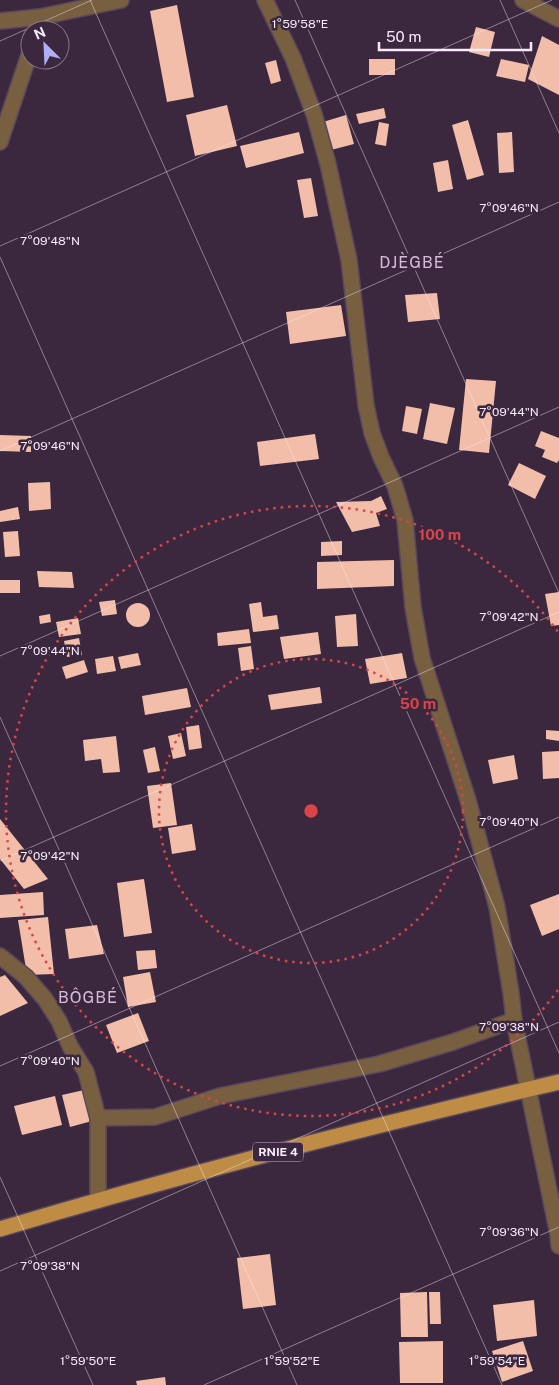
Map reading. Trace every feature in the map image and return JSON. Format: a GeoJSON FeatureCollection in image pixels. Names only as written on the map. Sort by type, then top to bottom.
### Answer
{"type":"FeatureCollection","features":[{"type":"Feature","properties":{"kind":"main road","name":"RNIE 4"},"geometry":{"type":"LineString","coordinates":[[0,1229],[98,1200],[270,1154],[559,1082]]}},
{"type":"Feature","properties":{"kind":"street"},"geometry":{"type":"LineString","coordinates":[[49,20],[121,0]]}},
{"type":"Feature","properties":{"kind":"street"},"geometry":{"type":"LineString","coordinates":[[265,0],[293,58],[314,114],[328,164],[349,260],[366,405],[372,433],[395,486],[405,520],[412,607],[422,658],[468,800],[497,906],[514,1020],[559,1246]]}},
{"type":"Feature","properties":{"kind":"street"},"geometry":{"type":"LineString","coordinates":[[522,0],[559,19]]}},
{"type":"Feature","properties":{"kind":"street"},"geometry":{"type":"LineString","coordinates":[[0,21],[20,22]]}},
{"type":"Feature","properties":{"kind":"street"},"geometry":{"type":"LineString","coordinates":[[0,142],[24,70]]}},
{"type":"Feature","properties":{"kind":"street"},"geometry":{"type":"LineString","coordinates":[[0,956],[26,977],[45,999],[86,1072],[98,1118],[98,1200]]}},
{"type":"Feature","properties":{"kind":"street"},"geometry":{"type":"LineString","coordinates":[[98,1118],[155,1117],[220,1096],[380,1064],[453,1042],[514,1020]]}},
{"type":"Feature","properties":{"kind":"building"},"geometry":{"type":"Polygon","coordinates":[[[177,5],[194,97],[167,102],[150,11],[177,5]]]}},
{"type":"Feature","properties":{"kind":"building"},"geometry":{"type":"Polygon","coordinates":[[[476,27],[495,32],[489,57],[469,52],[476,27]]]}},
{"type":"Feature","properties":{"kind":"building"},"geometry":{"type":"Polygon","coordinates":[[[542,36],[559,45],[559,95],[528,79],[542,36]]]}},
{"type":"Feature","properties":{"kind":"building"},"geometry":{"type":"Polygon","coordinates":[[[369,59],[395,59],[395,75],[369,75],[369,59]]]}},
{"type":"Feature","properties":{"kind":"building"},"geometry":{"type":"Polygon","coordinates":[[[501,59],[529,65],[525,82],[496,76],[501,59]]]}},
{"type":"Feature","properties":{"kind":"building"},"geometry":{"type":"Polygon","coordinates":[[[276,60],[281,81],[271,84],[265,63],[276,60]]]}},
{"type":"Feature","properties":{"kind":"building"},"geometry":{"type":"Polygon","coordinates":[[[227,105],[237,146],[195,156],[186,115],[227,105]]]}},
{"type":"Feature","properties":{"kind":"building"},"geometry":{"type":"Polygon","coordinates":[[[384,108],[386,118],[359,124],[356,114],[384,108]]]}},
{"type":"Feature","properties":{"kind":"building"},"geometry":{"type":"Polygon","coordinates":[[[346,115],[354,144],[331,150],[323,122],[346,115]]]}},
{"type":"Feature","properties":{"kind":"building"},"geometry":{"type":"Polygon","coordinates":[[[468,120],[484,175],[467,180],[452,125],[468,120]]]}},
{"type":"Feature","properties":{"kind":"building"},"geometry":{"type":"Polygon","coordinates":[[[379,122],[389,124],[386,146],[375,144],[379,122]]]}},
{"type":"Feature","properties":{"kind":"building"},"geometry":{"type":"Polygon","coordinates":[[[299,132],[304,153],[246,168],[240,146],[299,132]]]}},
{"type":"Feature","properties":{"kind":"building"},"geometry":{"type":"Polygon","coordinates":[[[512,132],[514,172],[499,173],[497,133],[512,132]]]}},
{"type":"Feature","properties":{"kind":"building"},"geometry":{"type":"Polygon","coordinates":[[[448,160],[453,189],[438,192],[433,163],[448,160]]]}},
{"type":"Feature","properties":{"kind":"building"},"geometry":{"type":"Polygon","coordinates":[[[311,178],[318,216],[304,218],[297,180],[311,178]]]}},
{"type":"Feature","properties":{"kind":"building"},"geometry":{"type":"Polygon","coordinates":[[[437,293],[440,319],[408,322],[405,295],[437,293]]]}},
{"type":"Feature","properties":{"kind":"building"},"geometry":{"type":"Polygon","coordinates":[[[341,305],[346,336],[290,344],[286,312],[341,305]]]}},
{"type":"Feature","properties":{"kind":"building"},"geometry":{"type":"Polygon","coordinates":[[[466,379],[496,381],[489,453],[459,450],[466,379]]]}},
{"type":"Feature","properties":{"kind":"building"},"geometry":{"type":"Polygon","coordinates":[[[430,403],[455,408],[447,444],[423,439],[430,403]]]}},
{"type":"Feature","properties":{"kind":"building"},"geometry":{"type":"Polygon","coordinates":[[[406,406],[422,409],[417,434],[402,431],[406,406]]]}},
{"type":"Feature","properties":{"kind":"building"},"geometry":{"type":"Polygon","coordinates":[[[541,431],[559,438],[559,460],[557,463],[542,457],[545,450],[535,446],[541,431]]]}},
{"type":"Feature","properties":{"kind":"building"},"geometry":{"type":"Polygon","coordinates":[[[315,434],[319,459],[260,466],[257,442],[315,434]]]}},
{"type":"Feature","properties":{"kind":"building"},"geometry":{"type":"Polygon","coordinates":[[[0,435],[31,436],[31,452],[0,451],[0,435]]]}},
{"type":"Feature","properties":{"kind":"building"},"geometry":{"type":"Polygon","coordinates":[[[519,463],[546,476],[535,499],[508,485],[519,463]]]}},
{"type":"Feature","properties":{"kind":"building"},"geometry":{"type":"Polygon","coordinates":[[[50,482],[51,509],[29,511],[28,483],[50,482]]]}},
{"type":"Feature","properties":{"kind":"building"},"geometry":{"type":"Polygon","coordinates":[[[381,496],[387,509],[376,513],[380,526],[352,532],[336,502],[371,501],[381,496]]]}},
{"type":"Feature","properties":{"kind":"building"},"geometry":{"type":"Polygon","coordinates":[[[18,507],[20,519],[0,522],[0,511],[18,507]]]}},
{"type":"Feature","properties":{"kind":"building"},"geometry":{"type":"Polygon","coordinates":[[[18,531],[20,556],[5,557],[3,532],[18,531]]]}},
{"type":"Feature","properties":{"kind":"building"},"geometry":{"type":"Polygon","coordinates":[[[342,541],[342,555],[321,556],[321,542],[342,541]]]}},
{"type":"Feature","properties":{"kind":"building"},"geometry":{"type":"Polygon","coordinates":[[[394,560],[394,586],[317,589],[317,562],[394,560]]]}},
{"type":"Feature","properties":{"kind":"building"},"geometry":{"type":"Polygon","coordinates":[[[37,571],[72,572],[74,588],[39,587],[37,571]]]}},
{"type":"Feature","properties":{"kind":"building"},"geometry":{"type":"Polygon","coordinates":[[[0,580],[20,580],[20,593],[0,593],[0,580]]]}},
{"type":"Feature","properties":{"kind":"building"},"geometry":{"type":"Polygon","coordinates":[[[559,592],[559,625],[551,626],[545,594],[559,592]]]}},
{"type":"Feature","properties":{"kind":"building"},"geometry":{"type":"Polygon","coordinates":[[[115,600],[117,614],[102,616],[99,602],[115,600]]]}},
{"type":"Feature","properties":{"kind":"building"},"geometry":{"type":"Polygon","coordinates":[[[261,602],[263,617],[277,615],[279,629],[253,632],[249,604],[261,602]]]}},
{"type":"Feature","properties":{"kind":"building"},"geometry":{"type":"Polygon","coordinates":[[[138,603],[143,604],[149,610],[149,620],[143,626],[138,627],[133,626],[127,620],[126,615],[127,610],[133,604],[138,603]]]}},
{"type":"Feature","properties":{"kind":"building"},"geometry":{"type":"Polygon","coordinates":[[[50,614],[51,622],[40,624],[39,616],[50,614]]]}},
{"type":"Feature","properties":{"kind":"building"},"geometry":{"type":"Polygon","coordinates":[[[356,614],[358,646],[337,647],[335,616],[356,614]]]}},
{"type":"Feature","properties":{"kind":"building"},"geometry":{"type":"Polygon","coordinates":[[[78,618],[81,634],[59,637],[56,622],[78,618]]]}},
{"type":"Feature","properties":{"kind":"building"},"geometry":{"type":"Polygon","coordinates":[[[249,629],[251,643],[218,646],[217,633],[249,629]]]}},
{"type":"Feature","properties":{"kind":"building"},"geometry":{"type":"Polygon","coordinates":[[[318,632],[321,654],[284,659],[280,637],[318,632]]]}},
{"type":"Feature","properties":{"kind":"building"},"geometry":{"type":"Polygon","coordinates":[[[79,638],[82,655],[67,657],[64,641],[79,638]]]}},
{"type":"Feature","properties":{"kind":"building"},"geometry":{"type":"Polygon","coordinates":[[[251,646],[254,669],[241,671],[238,648],[251,646]]]}},
{"type":"Feature","properties":{"kind":"building"},"geometry":{"type":"Polygon","coordinates":[[[138,653],[141,665],[121,669],[118,657],[138,653]]]}},
{"type":"Feature","properties":{"kind":"building"},"geometry":{"type":"Polygon","coordinates":[[[402,653],[407,678],[370,684],[365,659],[402,653]]]}},
{"type":"Feature","properties":{"kind":"building"},"geometry":{"type":"Polygon","coordinates":[[[113,656],[116,671],[97,674],[95,659],[113,656]]]}},
{"type":"Feature","properties":{"kind":"building"},"geometry":{"type":"Polygon","coordinates":[[[84,660],[88,672],[66,679],[62,667],[84,660]]]}},
{"type":"Feature","properties":{"kind":"building"},"geometry":{"type":"Polygon","coordinates":[[[320,687],[322,703],[271,710],[268,695],[320,687]]]}},
{"type":"Feature","properties":{"kind":"building"},"geometry":{"type":"Polygon","coordinates":[[[187,688],[191,707],[145,715],[142,696],[187,688]]]}},
{"type":"Feature","properties":{"kind":"building"},"geometry":{"type":"Polygon","coordinates":[[[199,725],[202,748],[189,750],[186,727],[199,725]]]}},
{"type":"Feature","properties":{"kind":"building"},"geometry":{"type":"Polygon","coordinates":[[[546,730],[559,731],[559,741],[546,739],[546,730]]]}},
{"type":"Feature","properties":{"kind":"building"},"geometry":{"type":"Polygon","coordinates":[[[181,733],[186,756],[173,759],[168,736],[181,733]]]}},
{"type":"Feature","properties":{"kind":"building"},"geometry":{"type":"Polygon","coordinates":[[[116,736],[120,772],[103,773],[101,759],[85,761],[83,740],[116,736]]]}},
{"type":"Feature","properties":{"kind":"building"},"geometry":{"type":"Polygon","coordinates":[[[155,747],[160,771],[148,773],[143,750],[155,747]]]}},
{"type":"Feature","properties":{"kind":"building"},"geometry":{"type":"Polygon","coordinates":[[[559,751],[559,778],[543,779],[542,752],[559,751]]]}},
{"type":"Feature","properties":{"kind":"building"},"geometry":{"type":"Polygon","coordinates":[[[514,755],[518,779],[493,784],[488,760],[514,755]]]}},
{"type":"Feature","properties":{"kind":"building"},"geometry":{"type":"Polygon","coordinates":[[[171,783],[177,825],[153,828],[147,786],[171,783]]]}},
{"type":"Feature","properties":{"kind":"building"},"geometry":{"type":"Polygon","coordinates":[[[0,819],[48,879],[24,889],[0,859],[0,819]]]}},
{"type":"Feature","properties":{"kind":"building"},"geometry":{"type":"Polygon","coordinates":[[[192,824],[196,850],[172,854],[168,828],[192,824]]]}},
{"type":"Feature","properties":{"kind":"building"},"geometry":{"type":"Polygon","coordinates":[[[144,879],[152,933],[124,937],[117,883],[144,879]]]}},
{"type":"Feature","properties":{"kind":"building"},"geometry":{"type":"Polygon","coordinates":[[[43,892],[44,915],[0,918],[0,895],[43,892]]]}},
{"type":"Feature","properties":{"kind":"building"},"geometry":{"type":"Polygon","coordinates":[[[559,894],[559,929],[542,936],[530,905],[559,894]]]}},
{"type":"Feature","properties":{"kind":"building"},"geometry":{"type":"Polygon","coordinates":[[[48,917],[54,974],[27,975],[18,920],[48,917]]]}},
{"type":"Feature","properties":{"kind":"building"},"geometry":{"type":"Polygon","coordinates":[[[97,925],[104,954],[69,959],[65,929],[97,925]]]}},
{"type":"Feature","properties":{"kind":"building"},"geometry":{"type":"Polygon","coordinates":[[[155,950],[157,968],[138,970],[136,951],[155,950]]]}},
{"type":"Feature","properties":{"kind":"building"},"geometry":{"type":"Polygon","coordinates":[[[150,972],[156,1002],[128,1007],[123,977],[150,972]]]}},
{"type":"Feature","properties":{"kind":"building"},"geometry":{"type":"Polygon","coordinates":[[[5,975],[28,1003],[0,1016],[0,977],[5,975]]]}},
{"type":"Feature","properties":{"kind":"building"},"geometry":{"type":"Polygon","coordinates":[[[138,1013],[149,1041],[117,1053],[106,1025],[138,1013]]]}},
{"type":"Feature","properties":{"kind":"building"},"geometry":{"type":"Polygon","coordinates":[[[84,1090],[92,1121],[70,1127],[62,1095],[84,1090]]]}},
{"type":"Feature","properties":{"kind":"building"},"geometry":{"type":"Polygon","coordinates":[[[55,1096],[62,1125],[22,1135],[14,1106],[55,1096]]]}},
{"type":"Feature","properties":{"kind":"building"},"geometry":{"type":"Polygon","coordinates":[[[270,1254],[276,1305],[243,1309],[237,1258],[270,1254]]]}},
{"type":"Feature","properties":{"kind":"building"},"geometry":{"type":"Polygon","coordinates":[[[427,1292],[428,1337],[401,1337],[400,1293],[427,1292]]]}},
{"type":"Feature","properties":{"kind":"building"},"geometry":{"type":"Polygon","coordinates":[[[429,1292],[440,1292],[441,1324],[430,1324],[429,1292]]]}},
{"type":"Feature","properties":{"kind":"building"},"geometry":{"type":"Polygon","coordinates":[[[534,1300],[537,1336],[497,1341],[493,1305],[534,1300]]]}},
{"type":"Feature","properties":{"kind":"building"},"geometry":{"type":"Polygon","coordinates":[[[443,1341],[443,1383],[400,1383],[399,1342],[443,1341]]]}},
{"type":"Feature","properties":{"kind":"building"},"geometry":{"type":"Polygon","coordinates":[[[523,1341],[533,1371],[502,1382],[492,1351],[523,1341]]]}},
{"type":"Feature","properties":{"kind":"building"},"geometry":{"type":"Polygon","coordinates":[[[165,1377],[166,1385],[137,1385],[136,1381],[165,1377]]]}},
{"type":"Feature","properties":{"kind":"district","name":"DJÈGBÉ"},"geometry":{"type":"Point","coordinates":[412,262]}},
{"type":"Feature","properties":{"kind":"district","name":"BÔGBÉ"},"geometry":{"type":"Point","coordinates":[88,997]}}]}
